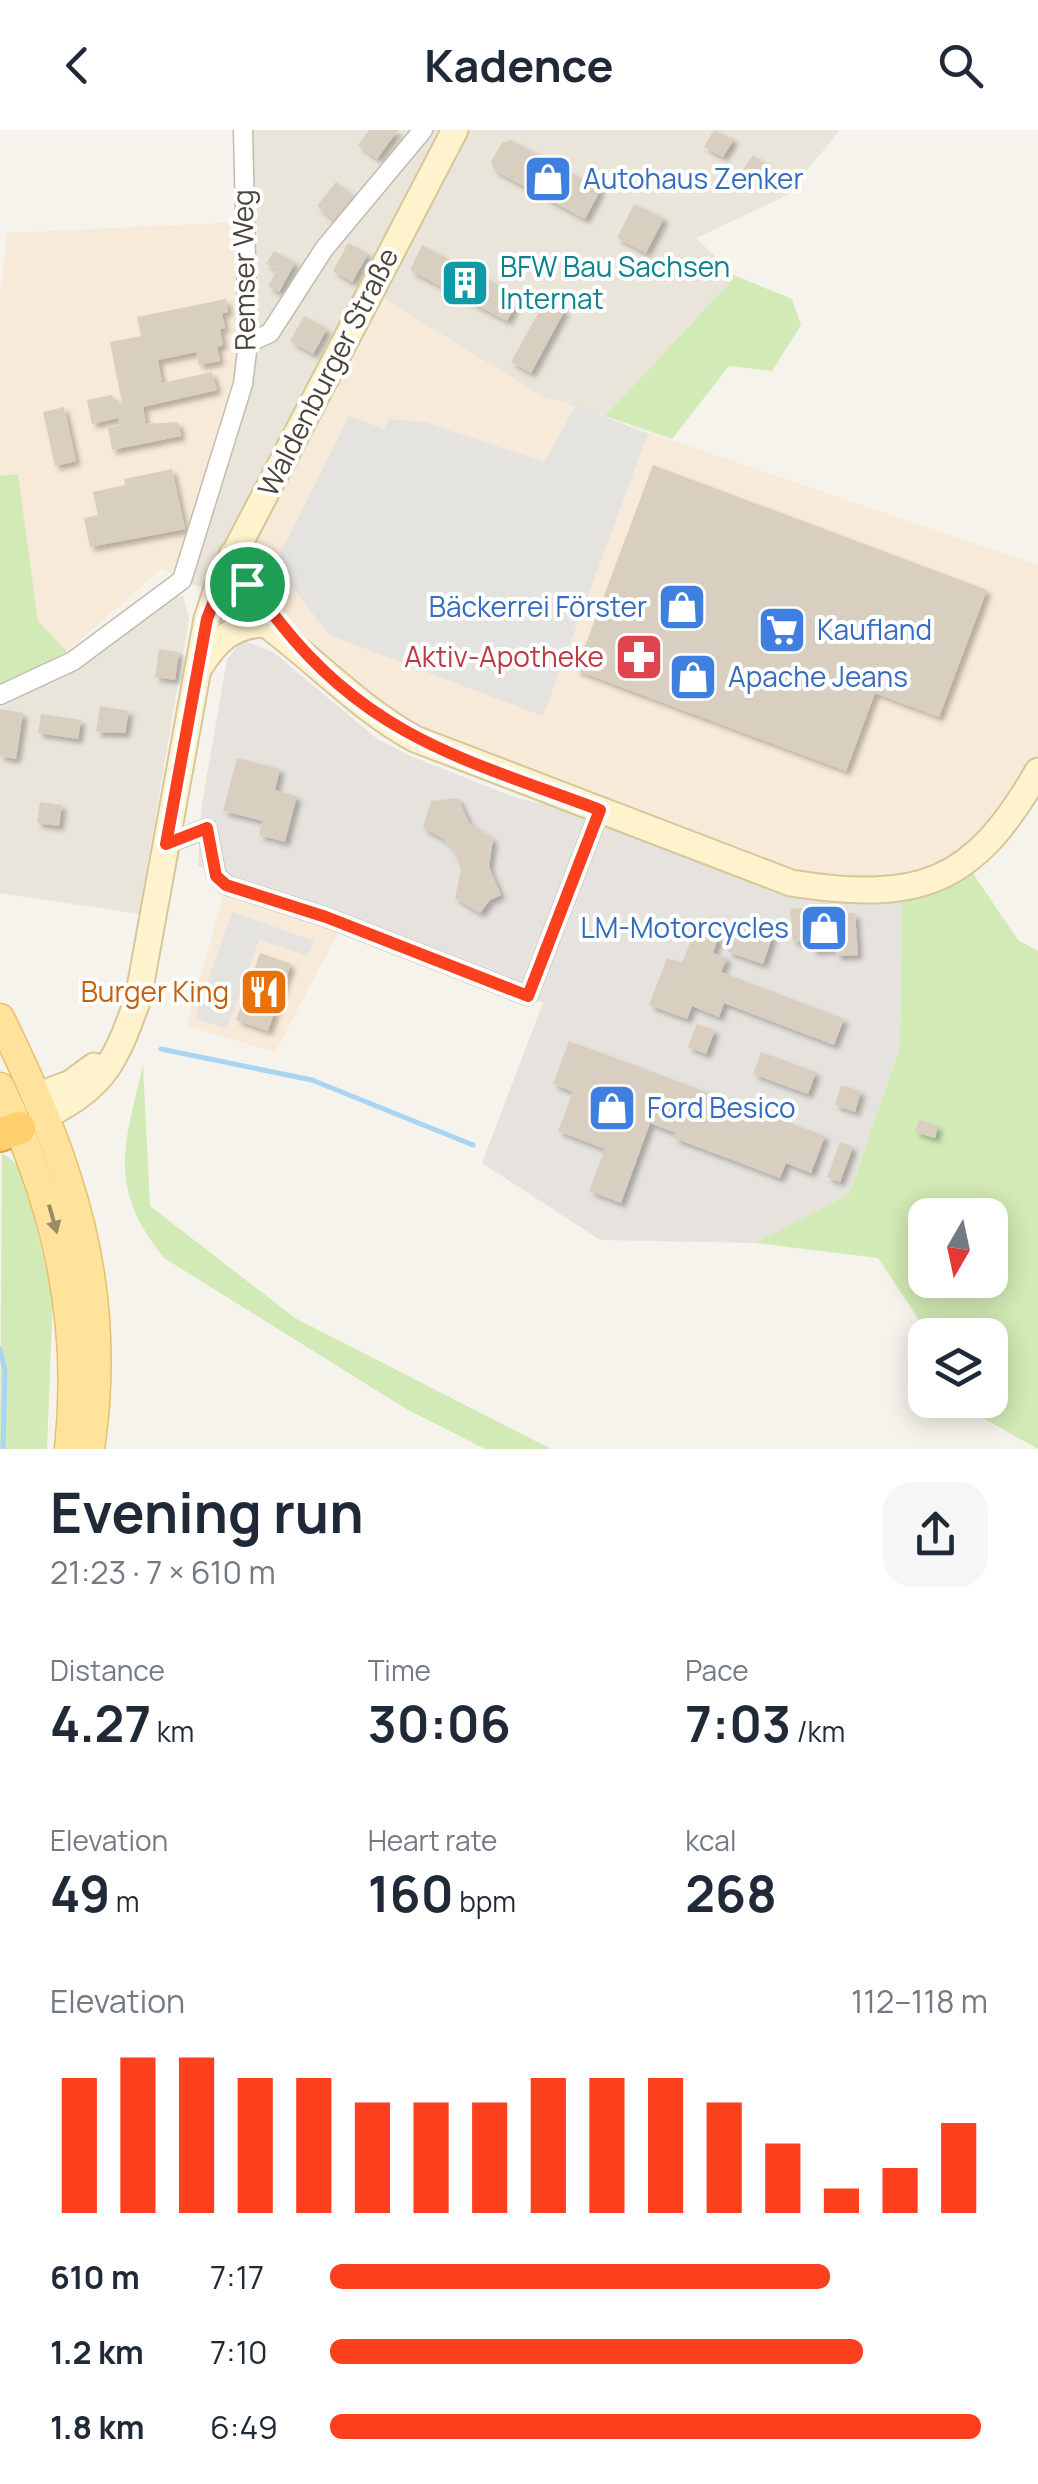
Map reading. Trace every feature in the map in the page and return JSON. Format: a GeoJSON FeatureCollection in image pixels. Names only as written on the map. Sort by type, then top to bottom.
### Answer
{"type":"FeatureCollection","features":[{"type":"Feature","properties":{"kind":"main road"},"geometry":{"type":"LineString","coordinates":[[0,1018],[16,1112],[46,1194],[68,1286],[74,1367],[69,1449]]}},
{"type":"Feature","properties":{"kind":"main road"},"geometry":{"type":"LineString","coordinates":[[16,1112],[75,1196],[92,1270],[100,1376],[90,1449]]}},
{"type":"Feature","properties":{"kind":"street","name":"Remser Weg"},"geometry":{"type":"LineString","coordinates":[[182,580],[243,384],[248,343],[242,130]]}},
{"type":"Feature","properties":{"kind":"street"},"geometry":{"type":"LineString","coordinates":[[248,343],[270,333],[324,249],[423,130]]}},
{"type":"Feature","properties":{"kind":"street","name":"Waldenburger Straße"},"geometry":{"type":"LineString","coordinates":[[16,1112],[86,1072],[127,1028],[143,980],[198,669],[218,588],[456,130]]}},
{"type":"Feature","properties":{"kind":"street"},"geometry":{"type":"LineString","coordinates":[[232,555],[265,616]]}},
{"type":"Feature","properties":{"kind":"street"},"geometry":{"type":"LineString","coordinates":[[0,695],[72,661],[182,580],[218,588],[265,616],[368,712],[391,726],[446,752],[791,882],[846,892],[910,888],[969,862],[1008,825],[1038,772]]}},
{"type":"Feature","properties":{"kind":"street"},"geometry":{"type":"LineString","coordinates":[[198,669],[222,637],[265,616]]}},
{"type":"Feature","properties":{"kind":"street"},"geometry":{"type":"LineString","coordinates":[[166,844],[207,828],[216,876],[226,885],[326,917],[528,996],[600,810]]}},
{"type":"Feature","properties":{"kind":"shaded area"},"geometry":{"type":"Polygon","coordinates":[[[243,130],[453,130],[216,593],[182,580],[242,377],[243,130]]]}},
{"type":"Feature","properties":{"kind":"shaded area"},"geometry":{"type":"Polygon","coordinates":[[[458,130],[839,131],[786,196],[696,238],[736,276],[605,416],[541,396],[371,291],[458,130]]]}},
{"type":"Feature","properties":{"kind":"shaded area"},"geometry":{"type":"Polygon","coordinates":[[[242,222],[248,343],[182,580],[162,568],[67,652],[38,621],[18,474],[0,476],[0,296],[7,233],[242,222]]]}},
{"type":"Feature","properties":{"kind":"shaded area"},"geometry":{"type":"Polygon","coordinates":[[[369,290],[541,396],[1038,565],[1038,754],[999,824],[961,858],[908,880],[793,876],[415,739],[259,602],[231,588],[223,574],[369,290]]]}},
{"type":"Feature","properties":{"kind":"shaded area"},"geometry":{"type":"Polygon","coordinates":[[[576,405],[648,434],[543,716],[329,635],[275,564],[349,416],[384,429],[389,419],[424,422],[544,462],[576,405]]]}},
{"type":"Feature","properties":{"kind":"shaded area"},"geometry":{"type":"Polygon","coordinates":[[[183,596],[189,619],[139,914],[0,893],[0,700],[72,670],[114,642],[160,600],[183,596]]]}},
{"type":"Feature","properties":{"kind":"shaded area"},"geometry":{"type":"Polygon","coordinates":[[[243,640],[273,652],[376,738],[408,755],[514,797],[575,812],[729,867],[902,897],[900,1048],[849,1194],[755,1243],[600,1240],[482,1163],[543,1003],[198,866],[202,804],[227,659],[243,640]]]}},
{"type":"Feature","properties":{"kind":"shaded area"},"geometry":{"type":"Polygon","coordinates":[[[226,885],[343,924],[275,1052],[187,1026],[226,885]]]}},
{"type":"Feature","properties":{"kind":"shaded area"},"geometry":{"type":"Polygon","coordinates":[[[232,912],[314,941],[308,956],[259,940],[227,1029],[195,1018],[232,912]]]}},
{"type":"Feature","properties":{"kind":"green space"},"geometry":{"type":"Polygon","coordinates":[[[736,276],[792,299],[801,325],[772,371],[729,366],[672,439],[605,416],[736,276]]]}},
{"type":"Feature","properties":{"kind":"green space"},"geometry":{"type":"Polygon","coordinates":[[[18,474],[38,621],[67,652],[0,684],[0,476],[18,474]]]}},
{"type":"Feature","properties":{"kind":"green space"},"geometry":{"type":"Polygon","coordinates":[[[970,869],[1018,940],[1038,951],[1038,1449],[985,1418],[1008,1418],[1008,1318],[918,1318],[878,1258],[755,1243],[849,1194],[900,1048],[902,897],[970,869]]]}},
{"type":"Feature","properties":{"kind":"green space"},"geometry":{"type":"Polygon","coordinates":[[[143,1065],[150,1206],[295,1318],[551,1449],[485,1449],[408,1410],[164,1258],[146,1233],[127,1187],[126,1143],[143,1065]]]}},
{"type":"Feature","properties":{"kind":"green space"},"geometry":{"type":"Polygon","coordinates":[[[2,1153],[21,1167],[53,1296],[47,1449],[0,1449],[2,1153]]]}},
{"type":"Feature","properties":{"kind":"building"},"geometry":{"type":"Polygon","coordinates":[[[369,130],[398,130],[377,159],[358,145],[369,130]]]}},
{"type":"Feature","properties":{"kind":"building"},"geometry":{"type":"Polygon","coordinates":[[[714,130],[734,139],[723,157],[704,147],[714,130]]]}},
{"type":"Feature","properties":{"kind":"building","name":"Autohaus Zenker"},"geometry":{"type":"Polygon","coordinates":[[[511,140],[601,189],[585,219],[494,170],[491,161],[502,143],[511,140]]]}},
{"type":"Feature","properties":{"kind":"building"},"geometry":{"type":"Polygon","coordinates":[[[753,155],[768,166],[756,183],[741,173],[753,155]]]}},
{"type":"Feature","properties":{"kind":"building"},"geometry":{"type":"Polygon","coordinates":[[[336,182],[354,196],[334,220],[317,206],[336,182]]]}},
{"type":"Feature","properties":{"kind":"building"},"geometry":{"type":"Polygon","coordinates":[[[634,204],[664,218],[646,253],[617,238],[634,204]]]}},
{"type":"Feature","properties":{"kind":"building"},"geometry":{"type":"Polygon","coordinates":[[[348,243],[368,254],[352,282],[333,271],[348,243]]]}},
{"type":"Feature","properties":{"kind":"building","name":"BFW Bau Sachsen Internat"},"geometry":{"type":"Polygon","coordinates":[[[422,245],[520,296],[507,321],[410,270],[422,245]]]}},
{"type":"Feature","properties":{"kind":"building"},"geometry":{"type":"Polygon","coordinates":[[[274,251],[295,263],[279,292],[268,286],[277,270],[266,264],[274,251]]]}},
{"type":"Feature","properties":{"kind":"building"},"geometry":{"type":"Polygon","coordinates":[[[226,299],[228,312],[222,313],[225,328],[220,329],[223,345],[217,347],[220,361],[199,365],[196,352],[158,360],[162,383],[212,372],[217,390],[143,407],[146,424],[178,422],[181,436],[112,450],[108,428],[120,425],[118,418],[92,424],[87,400],[112,395],[116,404],[122,403],[110,342],[141,336],[137,317],[226,299]]]}},
{"type":"Feature","properties":{"kind":"building","name":"BFW Bau Sachsen Internat"},"geometry":{"type":"Polygon","coordinates":[[[546,299],[565,310],[531,373],[511,362],[546,299]]]}},
{"type":"Feature","properties":{"kind":"building"},"geometry":{"type":"Polygon","coordinates":[[[304,316],[327,329],[313,354],[290,341],[304,316]]]}},
{"type":"Feature","properties":{"kind":"building"},"geometry":{"type":"Polygon","coordinates":[[[64,407],[76,461],[55,466],[43,412],[64,407]]]}},
{"type":"Feature","properties":{"kind":"building","name":"Kaufland"},"geometry":{"type":"Polygon","coordinates":[[[653,465],[987,590],[939,717],[875,693],[846,771],[576,670],[653,465]]]}},
{"type":"Feature","properties":{"kind":"building"},"geometry":{"type":"Polygon","coordinates":[[[172,469],[185,529],[90,547],[84,518],[98,515],[93,492],[125,485],[124,479],[172,469]]]}},
{"type":"Feature","properties":{"kind":"building"},"geometry":{"type":"Polygon","coordinates":[[[159,649],[179,652],[175,680],[155,677],[159,649]]]}},
{"type":"Feature","properties":{"kind":"building"},"geometry":{"type":"Polygon","coordinates":[[[100,706],[129,711],[125,733],[96,732],[100,706]]]}},
{"type":"Feature","properties":{"kind":"building"},"geometry":{"type":"Polygon","coordinates":[[[0,709],[23,713],[16,759],[0,756],[0,709]]]}},
{"type":"Feature","properties":{"kind":"building"},"geometry":{"type":"Polygon","coordinates":[[[41,714],[81,720],[78,739],[38,733],[41,714]]]}},
{"type":"Feature","properties":{"kind":"building"},"geometry":{"type":"Polygon","coordinates":[[[237,758],[280,769],[275,790],[297,796],[285,842],[259,835],[263,821],[223,811],[237,758]]]}},
{"type":"Feature","properties":{"kind":"building"},"geometry":{"type":"Polygon","coordinates":[[[458,798],[469,823],[493,839],[489,867],[501,895],[490,900],[480,913],[455,898],[461,870],[456,854],[444,839],[423,828],[431,801],[458,798]]]}},
{"type":"Feature","properties":{"kind":"building"},"geometry":{"type":"Polygon","coordinates":[[[40,802],[62,805],[59,826],[37,823],[40,802]]]}},
{"type":"Feature","properties":{"kind":"building","name":"LM-Motorcycles"},"geometry":{"type":"Polygon","coordinates":[[[812,907],[813,911],[833,910],[833,914],[855,913],[858,955],[837,956],[836,949],[812,951],[811,941],[793,942],[790,909],[812,907]]]}},
{"type":"Feature","properties":{"kind":"building"},"geometry":{"type":"Polygon","coordinates":[[[738,923],[773,935],[763,964],[728,952],[738,923]]]}},
{"type":"Feature","properties":{"kind":"building"},"geometry":{"type":"Polygon","coordinates":[[[696,927],[719,936],[713,953],[727,958],[721,972],[844,1019],[834,1045],[724,1003],[719,1017],[692,1006],[687,1019],[649,1005],[667,958],[682,963],[696,927]]]}},
{"type":"Feature","properties":{"kind":"building","name":"Burger King"},"geometry":{"type":"Polygon","coordinates":[[[260,953],[291,964],[268,1031],[236,1020],[260,953]]]}},
{"type":"Feature","properties":{"kind":"building"},"geometry":{"type":"Polygon","coordinates":[[[697,1024],[715,1030],[706,1054],[688,1047],[697,1024]]]}},
{"type":"Feature","properties":{"kind":"building"},"geometry":{"type":"Polygon","coordinates":[[[569,1041],[825,1136],[811,1173],[786,1163],[780,1178],[674,1138],[676,1133],[650,1123],[621,1203],[589,1191],[605,1149],[558,1131],[573,1092],[553,1084],[569,1041]]]}},
{"type":"Feature","properties":{"kind":"building"},"geometry":{"type":"Polygon","coordinates":[[[761,1052],[816,1072],[808,1094],[753,1074],[761,1052]]]}},
{"type":"Feature","properties":{"kind":"building"},"geometry":{"type":"Polygon","coordinates":[[[841,1085],[861,1091],[855,1112],[835,1105],[841,1085]]]}},
{"type":"Feature","properties":{"kind":"building"},"geometry":{"type":"Polygon","coordinates":[[[919,1120],[938,1126],[935,1138],[915,1132],[919,1120]]]}},
{"type":"Feature","properties":{"kind":"building"},"geometry":{"type":"Polygon","coordinates":[[[840,1142],[853,1147],[840,1182],[827,1177],[840,1142]]]}},
{"type":"Feature","properties":{"kind":"waterway"},"geometry":{"type":"LineString","coordinates":[[161,1049],[312,1080],[473,1145]]}},
{"type":"Feature","properties":{"kind":"waterway"},"geometry":{"type":"LineString","coordinates":[[0,1349],[5,1371],[3,1449]]}},
{"type":"Feature","properties":{"kind":"place","name":"Autohaus Zenker"},"geometry":{"type":"Point","coordinates":[548,179]}},
{"type":"Feature","properties":{"kind":"place","name":"BFW Bau Sachsen Internat"},"geometry":{"type":"Point","coordinates":[465,283]}},
{"type":"Feature","properties":{"kind":"place","name":"Bäckerrei Förster"},"geometry":{"type":"Point","coordinates":[682,607]}},
{"type":"Feature","properties":{"kind":"place","name":"Kaufland"},"geometry":{"type":"Point","coordinates":[782,630]}},
{"type":"Feature","properties":{"kind":"place","name":"Aktiv-Apotheke"},"geometry":{"type":"Point","coordinates":[639,657]}},
{"type":"Feature","properties":{"kind":"place","name":"Apache Jeans"},"geometry":{"type":"Point","coordinates":[693,677]}},
{"type":"Feature","properties":{"kind":"place","name":"LM-Motorcycles"},"geometry":{"type":"Point","coordinates":[824,928]}},
{"type":"Feature","properties":{"kind":"place","name":"Burger King"},"geometry":{"type":"Point","coordinates":[264,992]}},
{"type":"Feature","properties":{"kind":"place","name":"Ford Besico"},"geometry":{"type":"Point","coordinates":[612,1108]}},
{"type":"Feature","properties":{"kind":"route"},"geometry":{"type":"LineString","coordinates":[[232,555],[247,584],[302,651],[368,712],[430,746],[600,810],[528,996],[326,917],[226,885],[216,876],[207,828],[166,844],[207,619],[232,555]]}}]}
